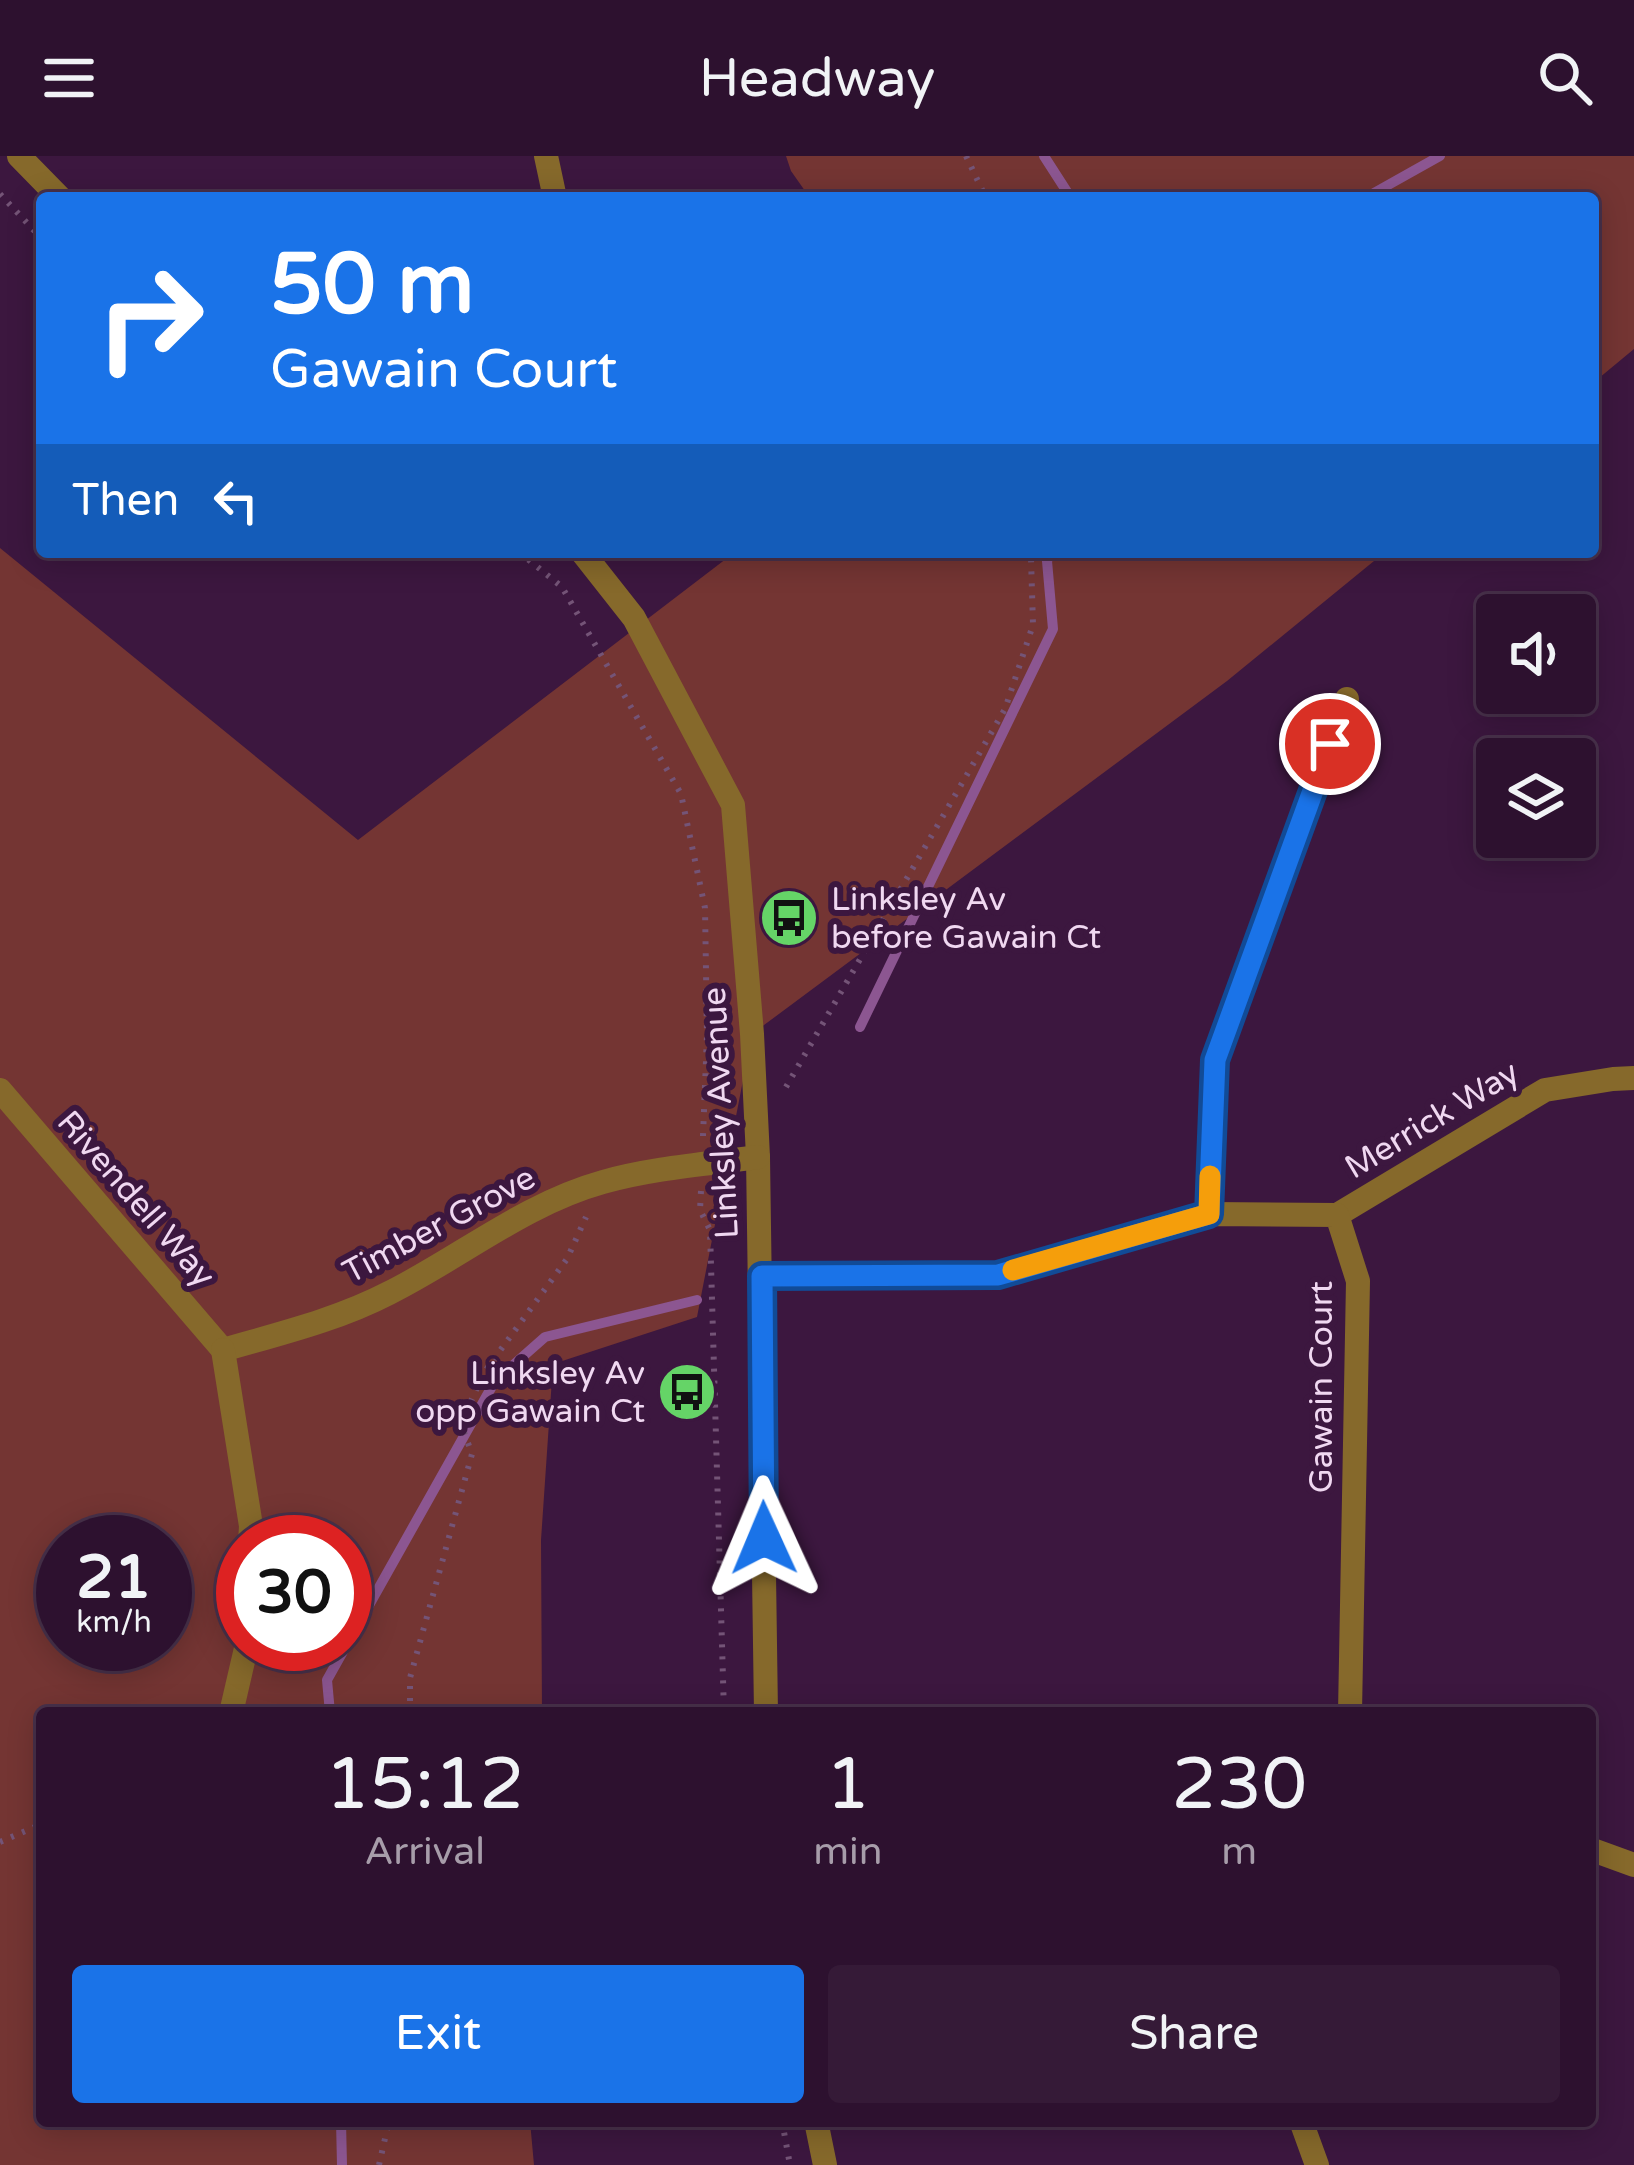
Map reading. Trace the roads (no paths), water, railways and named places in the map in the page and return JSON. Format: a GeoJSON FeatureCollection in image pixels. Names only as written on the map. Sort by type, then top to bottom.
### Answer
{"type":"FeatureCollection","features":[{"type":"Feature","properties":{"kind":"street"},"geometry":{"type":"LineString","coordinates":[[19,156],[54,192]]}},
{"type":"Feature","properties":{"kind":"street"},"geometry":{"type":"LineString","coordinates":[[546,156],[554,192]]}},
{"type":"Feature","properties":{"kind":"street","name":"Linksley Avenue"},"geometry":{"type":"LineString","coordinates":[[587,558],[634,618],[733,805],[758,1157],[766,1707]]}},
{"type":"Feature","properties":{"kind":"street"},"geometry":{"type":"LineString","coordinates":[[1209,1214],[1215,1060],[1347,699]]}},
{"type":"Feature","properties":{"kind":"street","name":"Merrick Way"},"geometry":{"type":"LineString","coordinates":[[1337,1215],[1545,1090],[1634,1078]]}},
{"type":"Feature","properties":{"kind":"street","name":"Rivendell Way"},"geometry":{"type":"LineString","coordinates":[[0,1090],[223,1350]]}},
{"type":"Feature","properties":{"kind":"street","name":"Timber Grove"},"geometry":{"type":"LineString","coordinates":[[223,1350],[322,1321],[388,1294],[522,1214],[601,1183],[758,1157]]}},
{"type":"Feature","properties":{"kind":"street"},"geometry":{"type":"LineString","coordinates":[[762,1276],[998,1275],[1209,1214],[1337,1215]]}},
{"type":"Feature","properties":{"kind":"street","name":"Gawain Court"},"geometry":{"type":"LineString","coordinates":[[1337,1215],[1358,1281],[1350,1707]]}},
{"type":"Feature","properties":{"kind":"street"},"geometry":{"type":"LineString","coordinates":[[223,1350],[248,1515]]}},
{"type":"Feature","properties":{"kind":"street"},"geometry":{"type":"LineString","coordinates":[[232,1707],[241,1671]]}},
{"type":"Feature","properties":{"kind":"street"},"geometry":{"type":"LineString","coordinates":[[1596,1851],[1634,1865]]}},
{"type":"Feature","properties":{"kind":"street"},"geometry":{"type":"LineString","coordinates":[[817,2127],[825,2165]]}},
{"type":"Feature","properties":{"kind":"street"},"geometry":{"type":"LineString","coordinates":[[1303,2127],[1317,2165]]}},
{"type":"Feature","properties":{"kind":"waterway"},"geometry":{"type":"LineString","coordinates":[[1044,156],[1067,192]]}},
{"type":"Feature","properties":{"kind":"waterway"},"geometry":{"type":"LineString","coordinates":[[1376,192],[1440,156]]}},
{"type":"Feature","properties":{"kind":"waterway"},"geometry":{"type":"LineString","coordinates":[[860,1027],[1053,629],[1048,558]]}},
{"type":"Feature","properties":{"kind":"waterway"},"geometry":{"type":"LineString","coordinates":[[329,1707],[327,1680],[495,1381],[545,1337],[697,1300]]}},
{"type":"Feature","properties":{"kind":"waterway"},"geometry":{"type":"LineString","coordinates":[[341,2127],[342,2165]]}},
{"type":"Feature","properties":{"kind":"place","name":"Linksley Av before Gawain Ct"},"geometry":{"type":"Point","coordinates":[789,918]}},
{"type":"Feature","properties":{"kind":"place","name":"Linksley Av opp Gawain Ct"},"geometry":{"type":"Point","coordinates":[687,1392]}}]}
